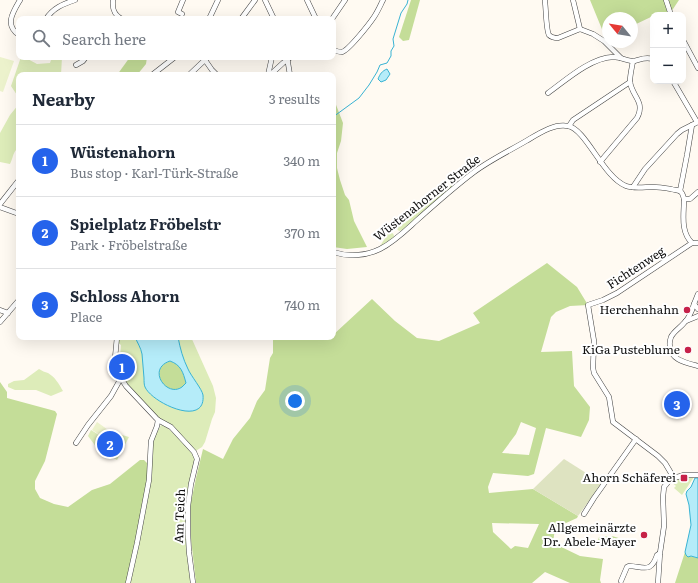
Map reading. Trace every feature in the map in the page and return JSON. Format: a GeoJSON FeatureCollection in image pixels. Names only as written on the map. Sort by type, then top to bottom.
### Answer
{"type":"FeatureCollection","features":[{"type":"Feature","properties":{"kind":"street"},"geometry":{"type":"LineString","coordinates":[[16,32],[13,30],[11,21],[13,12],[20,0]]}},
{"type":"Feature","properties":{"kind":"street"},"geometry":{"type":"LineString","coordinates":[[48,16],[55,8],[75,0]]}},
{"type":"Feature","properties":{"kind":"street"},"geometry":{"type":"LineString","coordinates":[[113,0],[113,10],[118,16]]}},
{"type":"Feature","properties":{"kind":"street"},"geometry":{"type":"LineString","coordinates":[[182,14],[178,12],[183,0]]}},
{"type":"Feature","properties":{"kind":"street"},"geometry":{"type":"LineString","coordinates":[[210,16],[218,0]]}},
{"type":"Feature","properties":{"kind":"street"},"geometry":{"type":"LineString","coordinates":[[243,16],[255,0]]}},
{"type":"Feature","properties":{"kind":"street"},"geometry":{"type":"LineString","coordinates":[[265,0],[273,16]]}},
{"type":"Feature","properties":{"kind":"street"},"geometry":{"type":"LineString","coordinates":[[307,0],[315,16]]}},
{"type":"Feature","properties":{"kind":"street"},"geometry":{"type":"LineString","coordinates":[[334,16],[345,0]]}},
{"type":"Feature","properties":{"kind":"street"},"geometry":{"type":"LineString","coordinates":[[336,51],[344,52],[361,34],[373,18],[383,0]]}},
{"type":"Feature","properties":{"kind":"street"},"geometry":{"type":"LineString","coordinates":[[545,0],[548,33],[551,37],[558,38],[580,30],[598,37],[621,58]]}},
{"type":"Feature","properties":{"kind":"street"},"geometry":{"type":"LineString","coordinates":[[573,0],[580,30]]}},
{"type":"Feature","properties":{"kind":"street"},"geometry":{"type":"LineString","coordinates":[[666,0],[670,12]]}},
{"type":"Feature","properties":{"kind":"street"},"geometry":{"type":"LineString","coordinates":[[686,50],[698,68]]}},
{"type":"Feature","properties":{"kind":"street"},"geometry":{"type":"LineString","coordinates":[[548,93],[586,66],[598,60],[609,57],[633,61],[650,59]]}},
{"type":"Feature","properties":{"kind":"street"},"geometry":{"type":"LineString","coordinates":[[76,64],[84,60]]}},
{"type":"Feature","properties":{"kind":"street"},"geometry":{"type":"LineString","coordinates":[[156,72],[171,60]]}},
{"type":"Feature","properties":{"kind":"street"},"geometry":{"type":"LineString","coordinates":[[192,72],[205,60]]}},
{"type":"Feature","properties":{"kind":"street"},"geometry":{"type":"LineString","coordinates":[[208,60],[214,72]]}},
{"type":"Feature","properties":{"kind":"street"},"geometry":{"type":"LineString","coordinates":[[270,72],[272,60]]}},
{"type":"Feature","properties":{"kind":"street"},"geometry":{"type":"LineString","coordinates":[[273,72],[287,60]]}},
{"type":"Feature","properties":{"kind":"street"},"geometry":{"type":"LineString","coordinates":[[289,60],[290,72]]}},
{"type":"Feature","properties":{"kind":"street"},"geometry":{"type":"LineString","coordinates":[[600,162],[638,116],[640,110],[639,102],[630,82],[633,61]]}},
{"type":"Feature","properties":{"kind":"street"},"geometry":{"type":"LineString","coordinates":[[630,82],[573,120],[569,126],[576,129],[580,133],[600,162],[616,180],[627,186],[656,187],[680,191]]}},
{"type":"Feature","properties":{"kind":"street"},"geometry":{"type":"LineString","coordinates":[[633,187],[645,169],[677,134],[698,122],[675,84]]}},
{"type":"Feature","properties":{"kind":"street","name":"Wüstenahorner Straße"},"geometry":{"type":"LineString","coordinates":[[336,253],[344,255],[358,255],[380,249],[395,239],[476,171],[538,134],[562,125],[569,126]]}},
{"type":"Feature","properties":{"kind":"street"},"geometry":{"type":"LineString","coordinates":[[692,125],[680,191],[684,199],[684,228],[686,236],[692,243],[698,243]]}},
{"type":"Feature","properties":{"kind":"street"},"geometry":{"type":"LineString","coordinates":[[16,184],[0,206],[16,213]]}},
{"type":"Feature","properties":{"kind":"street"},"geometry":{"type":"LineString","coordinates":[[684,199],[690,199],[698,192]]}},
{"type":"Feature","properties":{"kind":"street","name":"Fichtenweg"},"geometry":{"type":"LineString","coordinates":[[636,439],[613,422],[609,397],[594,373],[593,337],[588,305],[603,300],[618,292],[692,243]]}},
{"type":"Feature","properties":{"kind":"street"},"geometry":{"type":"LineString","coordinates":[[698,294],[693,309],[686,321],[676,330],[671,338],[669,346],[672,354],[681,361],[698,366]]}},
{"type":"Feature","properties":{"kind":"street"},"geometry":{"type":"LineString","coordinates":[[0,322],[16,304]]}},
{"type":"Feature","properties":{"kind":"street"},"geometry":{"type":"LineString","coordinates":[[694,304],[698,309]]}},
{"type":"Feature","properties":{"kind":"street"},"geometry":{"type":"LineString","coordinates":[[0,310],[8,313]]}},
{"type":"Feature","properties":{"kind":"street"},"geometry":{"type":"LineString","coordinates":[[686,321],[698,316]]}},
{"type":"Feature","properties":{"kind":"street","name":"Am Teich"},"geometry":{"type":"LineString","coordinates":[[117,340],[113,367],[114,370],[133,394],[158,420],[171,427],[194,452],[197,459],[188,506],[189,552],[193,583]]}},
{"type":"Feature","properties":{"kind":"street"},"geometry":{"type":"LineString","coordinates":[[76,443],[106,403],[121,378]]}},
{"type":"Feature","properties":{"kind":"street"},"geometry":{"type":"LineString","coordinates":[[128,583],[149,480],[151,441],[158,420]]}},
{"type":"Feature","properties":{"kind":"street"},"geometry":{"type":"LineString","coordinates":[[584,514],[636,439],[665,463],[674,478]]}},
{"type":"Feature","properties":{"kind":"street"},"geometry":{"type":"LineString","coordinates":[[658,583],[664,526],[664,491],[666,484],[674,478],[684,475],[698,475]]}},
{"type":"Feature","properties":{"kind":"street"},"geometry":{"type":"LineString","coordinates":[[621,581],[627,567],[651,567],[657,555],[660,553]]}},
{"type":"Feature","properties":{"kind":"green space"},"geometry":{"type":"Polygon","coordinates":[[[411,0],[420,0],[409,40],[403,41],[399,37],[411,0]]]}},
{"type":"Feature","properties":{"kind":"green space"},"geometry":{"type":"Polygon","coordinates":[[[590,0],[679,0],[671,12],[650,12],[650,17],[638,23],[638,12],[602,12],[602,29],[590,0]]]}},
{"type":"Feature","properties":{"kind":"green space"},"geometry":{"type":"Polygon","coordinates":[[[0,57],[14,61],[3,92],[0,91],[0,57]]]}},
{"type":"Feature","properties":{"kind":"green space"},"geometry":{"type":"Polygon","coordinates":[[[20,60],[30,60],[37,64],[50,63],[51,60],[62,60],[61,72],[16,72],[16,94],[11,86],[20,60]]]}},
{"type":"Feature","properties":{"kind":"green space"},"geometry":{"type":"Polygon","coordinates":[[[128,60],[147,60],[146,64],[139,72],[119,72],[128,60]]]}},
{"type":"Feature","properties":{"kind":"green space"},"geometry":{"type":"Polygon","coordinates":[[[336,105],[343,123],[341,141],[337,153],[337,168],[345,195],[349,200],[354,221],[367,247],[347,249],[336,247],[336,105]]]}},
{"type":"Feature","properties":{"kind":"green space"},"geometry":{"type":"Polygon","coordinates":[[[16,108],[16,150],[10,164],[0,162],[0,133],[16,108]]]}},
{"type":"Feature","properties":{"kind":"green space"},"geometry":{"type":"Polygon","coordinates":[[[461,180],[403,230],[399,231],[397,229],[395,225],[405,214],[432,196],[435,198],[437,196],[436,194],[461,180]]]}},
{"type":"Feature","properties":{"kind":"green space"},"geometry":{"type":"Polygon","coordinates":[[[389,232],[393,234],[394,237],[380,246],[389,232]]]}},
{"type":"Feature","properties":{"kind":"green space"},"geometry":{"type":"Polygon","coordinates":[[[547,263],[577,287],[588,305],[570,306],[556,312],[551,317],[541,352],[572,351],[574,386],[590,407],[589,420],[581,437],[546,428],[534,474],[528,476],[493,473],[488,487],[489,493],[533,489],[578,516],[577,518],[555,528],[553,543],[580,556],[603,559],[600,580],[601,583],[570,583],[545,572],[532,583],[196,583],[191,539],[190,507],[203,449],[223,459],[233,439],[250,418],[257,401],[265,390],[270,358],[273,353],[273,340],[336,340],[336,332],[372,299],[395,321],[417,338],[439,341],[480,323],[473,313],[547,263]],[[521,422],[516,434],[502,453],[529,455],[536,428],[521,422]],[[492,523],[493,532],[511,549],[515,546],[528,548],[539,524],[492,523]]]}},
{"type":"Feature","properties":{"kind":"green space"},"geometry":{"type":"Polygon","coordinates":[[[117,340],[192,340],[213,386],[216,398],[215,412],[202,447],[194,452],[171,427],[158,420],[126,386],[126,380],[133,372],[136,362],[120,357],[121,345],[117,342],[117,340]]]}},
{"type":"Feature","properties":{"kind":"green space"},"geometry":{"type":"Polygon","coordinates":[[[170,361],[180,367],[186,383],[182,387],[176,389],[170,389],[165,386],[159,376],[163,365],[170,361]]]}},
{"type":"Feature","properties":{"kind":"green space"},"geometry":{"type":"Polygon","coordinates":[[[39,369],[53,377],[63,391],[51,396],[36,390],[15,390],[8,387],[8,384],[14,381],[24,380],[39,369]]]}},
{"type":"Feature","properties":{"kind":"green space"},"geometry":{"type":"Polygon","coordinates":[[[0,382],[7,392],[7,398],[55,411],[57,414],[45,461],[35,481],[35,489],[40,498],[54,504],[68,507],[92,490],[110,484],[140,460],[144,460],[149,465],[148,479],[128,583],[0,583],[0,382]]]}},
{"type":"Feature","properties":{"kind":"green space"},"geometry":{"type":"Polygon","coordinates":[[[97,422],[111,432],[106,439],[92,430],[97,422]]]}},
{"type":"Feature","properties":{"kind":"green space"},"geometry":{"type":"Polygon","coordinates":[[[161,425],[170,430],[192,452],[196,460],[187,506],[191,583],[129,583],[152,445],[161,425]]]}},
{"type":"Feature","properties":{"kind":"green space"},"geometry":{"type":"Polygon","coordinates":[[[91,430],[107,440],[112,432],[129,437],[117,460],[97,448],[88,436],[91,430]]]}},
{"type":"Feature","properties":{"kind":"green space"},"geometry":{"type":"Polygon","coordinates":[[[564,459],[602,483],[578,516],[533,489],[564,459]]]}},
{"type":"Feature","properties":{"kind":"green space"},"geometry":{"type":"Polygon","coordinates":[[[683,477],[694,477],[682,495],[674,488],[676,486],[671,482],[683,477]]]}},
{"type":"Feature","properties":{"kind":"green space"},"geometry":{"type":"Polygon","coordinates":[[[612,536],[635,543],[597,544],[599,537],[612,536]]]}},
{"type":"Feature","properties":{"kind":"green space"},"geometry":{"type":"Polygon","coordinates":[[[685,552],[686,555],[698,558],[698,583],[675,583],[685,552]]]}},
{"type":"Feature","properties":{"kind":"water"},"geometry":{"type":"Polygon","coordinates":[[[387,69],[390,74],[386,80],[381,82],[378,79],[380,74],[387,69]]]}},
{"type":"Feature","properties":{"kind":"water"},"geometry":{"type":"Polygon","coordinates":[[[136,340],[179,340],[189,372],[201,389],[203,395],[202,405],[196,410],[188,411],[178,409],[157,400],[145,386],[140,347],[136,340]],[[170,361],[163,365],[160,370],[159,376],[161,381],[170,389],[182,387],[186,383],[181,369],[170,361]]]}},
{"type":"Feature","properties":{"kind":"water"},"geometry":{"type":"Polygon","coordinates":[[[695,478],[698,478],[698,558],[691,556],[688,557],[685,552],[691,525],[689,505],[686,494],[695,478]]]}},
{"type":"Feature","properties":{"kind":"waterway"},"geometry":{"type":"LineString","coordinates":[[336,115],[359,98],[369,85],[380,65],[387,63],[394,46],[393,39],[401,13],[408,0]]}},
{"type":"Feature","properties":{"kind":"place","name":"Herchenhahn"},"geometry":{"type":"Point","coordinates":[687,310]}},
{"type":"Feature","properties":{"kind":"place","name":"KiGa Pusteblume"},"geometry":{"type":"Point","coordinates":[688,350]}},
{"type":"Feature","properties":{"kind":"place","name":"Wüstenahorn"},"geometry":{"type":"Point","coordinates":[122,367]}},
{"type":"Feature","properties":{"kind":"place","name":"Schloss Ahorn"},"geometry":{"type":"Point","coordinates":[677,404]}},
{"type":"Feature","properties":{"kind":"place","name":"Spielplatz Fröbelstr"},"geometry":{"type":"Point","coordinates":[110,444]}},
{"type":"Feature","properties":{"kind":"place","name":"Ahorn Schäferei"},"geometry":{"type":"Point","coordinates":[684,478]}},
{"type":"Feature","properties":{"kind":"place","name":"Allgemeinärzte Dr. Abele-Mayer"},"geometry":{"type":"Point","coordinates":[644,535]}}]}
